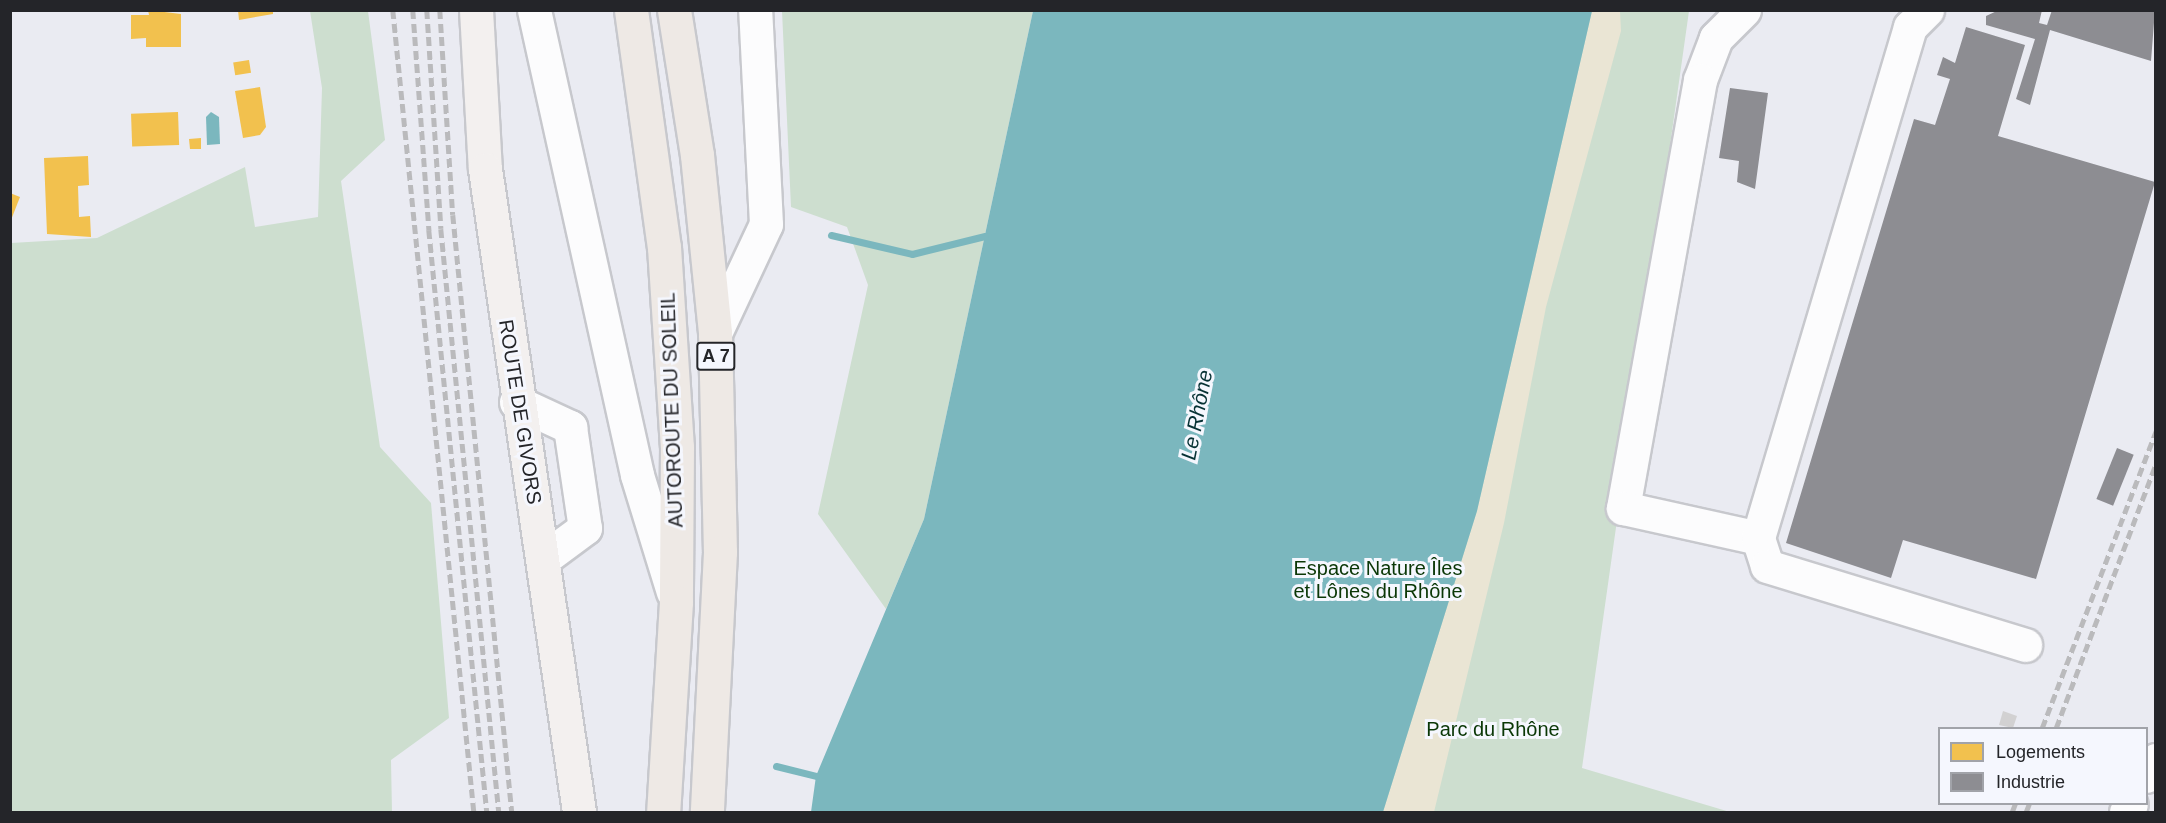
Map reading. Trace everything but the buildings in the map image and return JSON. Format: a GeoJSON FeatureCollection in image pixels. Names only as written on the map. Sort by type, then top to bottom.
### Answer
{"type":"FeatureCollection","features":[{"type":"Feature","properties":{"kind":"highway","name":"AUTOROUTE DU SOLEIL"},"geometry":{"type":"LineString","coordinates":[[631,10],[655,161],[671,337],[676,602],[663,813]]}},
{"type":"Feature","properties":{"kind":"highway","name":"A 7"},"geometry":{"type":"LineString","coordinates":[[674,10],[698,154],[715,333],[720,552],[707,813]]}},
{"type":"Feature","properties":{"kind":"main road","name":"ROUTE DE GIVORS"},"geometry":{"type":"LineString","coordinates":[[476,10],[485,169],[516,402],[543,559],[579,813]]}},
{"type":"Feature","properties":{"kind":"lane"},"geometry":{"type":"LineString","coordinates":[[534,10],[637,475],[676,602]]}},
{"type":"Feature","properties":{"kind":"lane"},"geometry":{"type":"LineString","coordinates":[[715,333],[766,224],[755,10]]}},
{"type":"Feature","properties":{"kind":"lane"},"geometry":{"type":"LineString","coordinates":[[1744,10],[1716,38],[1700,80],[1623,508],[1758,538]]}},
{"type":"Feature","properties":{"kind":"lane"},"geometry":{"type":"LineString","coordinates":[[1927,10],[1910,27],[1758,538],[1767,567],[2025,645]]}},
{"type":"Feature","properties":{"kind":"lane"},"geometry":{"type":"LineString","coordinates":[[516,402],[570,427],[585,528],[543,559]]}},
{"type":"Feature","properties":{"kind":"lane"},"geometry":{"type":"LineString","coordinates":[[2148,773],[2156,760]]}},
{"type":"Feature","properties":{"kind":"green space"},"geometry":{"type":"Polygon","coordinates":[[[310,11],[368,11],[385,140],[341,181],[380,447],[431,503],[449,718],[391,760],[392,812],[11,812],[11,243],[97,238],[245,167],[255,227],[318,217],[322,88],[310,11]]]}},
{"type":"Feature","properties":{"kind":"green space"},"geometry":{"type":"Polygon","coordinates":[[[782,11],[1033,11],[924,519],[886,609],[818,514],[868,285],[847,227],[791,207],[782,11]]]}},
{"type":"Feature","properties":{"kind":"green space","name":"Espace Nature Îles et Lônes du Rhône"},"geometry":{"type":"Polygon","coordinates":[[[1276,11],[1689,11],[1582,768],[1730,812],[1091,812],[1276,11]]]}},
{"type":"Feature","properties":{"kind":"sand"},"geometry":{"type":"Polygon","coordinates":[[[1592,11],[1620,11],[1621,31],[1546,307],[1504,523],[1434,812],[1383,812],[1477,511],[1592,11]]]}},
{"type":"Feature","properties":{"kind":"water","name":"Le Rhône"},"geometry":{"type":"Polygon","coordinates":[[[1033,11],[1592,11],[1477,511],[1383,812],[811,812],[816,776],[924,519],[1033,11]]]}},
{"type":"Feature","properties":{"kind":"water"},"geometry":{"type":"Polygon","coordinates":[[[211,112],[219,117],[220,144],[207,145],[206,117],[211,112]]]}},
{"type":"Feature","properties":{"kind":"waterway"},"geometry":{"type":"LineString","coordinates":[[831,235],[912,254],[985,236]]}},
{"type":"Feature","properties":{"kind":"waterway"},"geometry":{"type":"LineString","coordinates":[[776,766],[816,776]]}},
{"type":"Feature","properties":{"kind":"railway"},"geometry":{"type":"LineString","coordinates":[[393,10],[474,812]]}},
{"type":"Feature","properties":{"kind":"railway"},"geometry":{"type":"LineString","coordinates":[[413,10],[429,230],[487,812]]}},
{"type":"Feature","properties":{"kind":"railway"},"geometry":{"type":"LineString","coordinates":[[427,10],[441,229],[499,812]]}},
{"type":"Feature","properties":{"kind":"railway"},"geometry":{"type":"LineString","coordinates":[[440,10],[453,215],[512,812]]}},
{"type":"Feature","properties":{"kind":"railway"},"geometry":{"type":"LineString","coordinates":[[2042,727],[2156,431]]}},
{"type":"Feature","properties":{"kind":"railway"},"geometry":{"type":"LineString","coordinates":[[2056,727],[2156,464]]}},
{"type":"Feature","properties":{"kind":"railway"},"geometry":{"type":"LineString","coordinates":[[2012,812],[2015,805]]}},
{"type":"Feature","properties":{"kind":"railway"},"geometry":{"type":"LineString","coordinates":[[2026,812],[2029,805]]}},
{"type":"Feature","properties":{"kind":"park label","name":"Parc du Rhône"},"geometry":{"type":"Point","coordinates":[1493,729]}}]}
